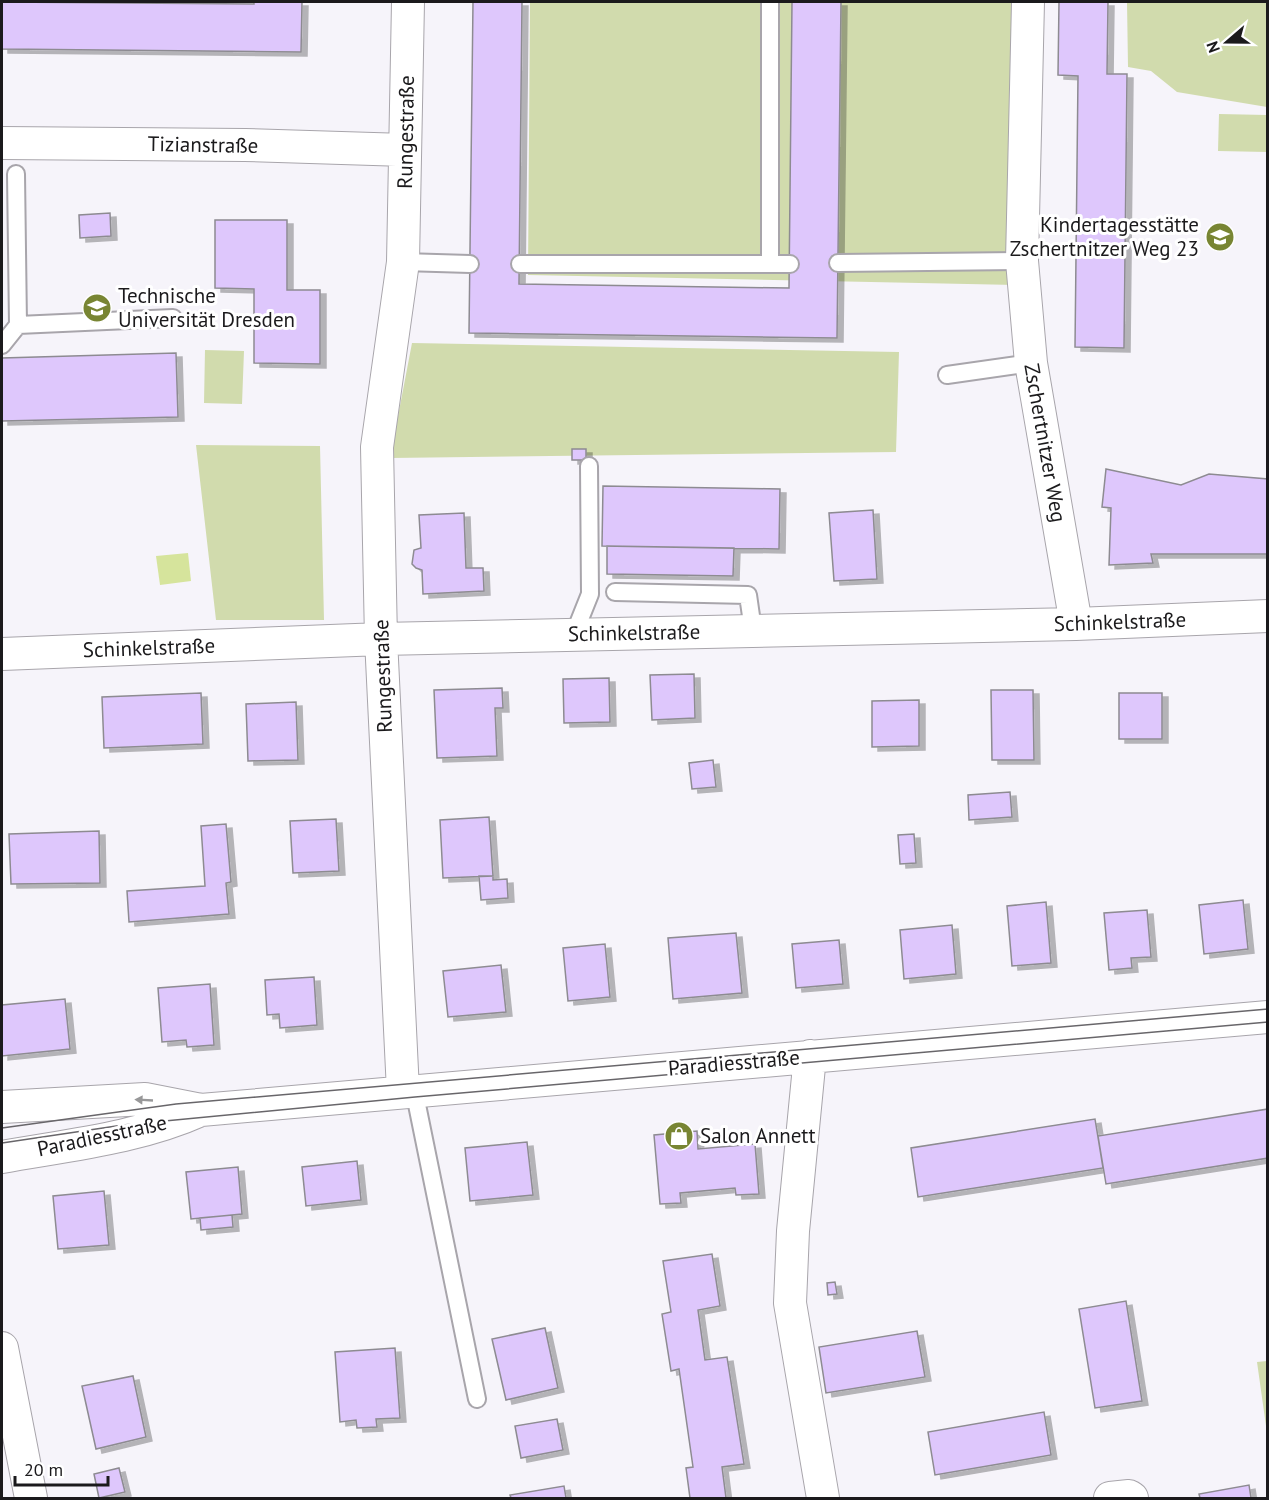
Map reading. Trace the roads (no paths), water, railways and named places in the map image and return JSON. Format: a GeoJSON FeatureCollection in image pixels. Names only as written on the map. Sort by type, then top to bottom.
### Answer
{"type":"FeatureCollection","features":[{"type":"Feature","properties":{"kind":"street","name":"Rungestraße"},"geometry":{"type":"LineString","coordinates":[[408,2],[403,262],[377,447],[381,639],[409,1091]]}},
{"type":"Feature","properties":{"kind":"street","name":"Zschertnitzer Weg"},"geometry":{"type":"LineString","coordinates":[[1028,2],[1022,261],[1031,363],[1076,624]]}},
{"type":"Feature","properties":{"kind":"street","name":"Tizianstraße"},"geometry":{"type":"LineString","coordinates":[[2,143],[245,145],[405,150]]}},
{"type":"Feature","properties":{"kind":"street","name":"Schinkelstraße"},"geometry":{"type":"LineString","coordinates":[[2,654],[381,639],[1076,624],[1268,616]]}},
{"type":"Feature","properties":{"kind":"street","name":"Paradiesstraße"},"geometry":{"type":"LineString","coordinates":[[2,1107],[145,1099],[201,1110],[1268,1017]]}},
{"type":"Feature","properties":{"kind":"street"},"geometry":{"type":"LineString","coordinates":[[810,1056],[793,1231],[790,1303],[823,1498]]}},
{"type":"Feature","properties":{"kind":"street","name":"Paradiesstraße"},"geometry":{"type":"LineString","coordinates":[[2,1157],[133,1133],[176,1121],[201,1110]]}},
{"type":"Feature","properties":{"kind":"street"},"geometry":{"type":"LineString","coordinates":[[2,1348],[31,1498]]}},
{"type":"Feature","properties":{"kind":"street"},"geometry":{"type":"LineString","coordinates":[[1110,1498],[1129,1496],[1132,1498]]}},
{"type":"Feature","properties":{"kind":"lane"},"geometry":{"type":"LineString","coordinates":[[770,2],[770,264]]}},
{"type":"Feature","properties":{"kind":"lane"},"geometry":{"type":"LineString","coordinates":[[2,345],[18,325],[16,174]]}},
{"type":"Feature","properties":{"kind":"lane"},"geometry":{"type":"LineString","coordinates":[[838,263],[1022,261]]}},
{"type":"Feature","properties":{"kind":"lane"},"geometry":{"type":"LineString","coordinates":[[403,262],[470,264]]}},
{"type":"Feature","properties":{"kind":"lane"},"geometry":{"type":"LineString","coordinates":[[520,264],[790,264]]}},
{"type":"Feature","properties":{"kind":"lane"},"geometry":{"type":"LineString","coordinates":[[18,325],[173,318]]}},
{"type":"Feature","properties":{"kind":"lane"},"geometry":{"type":"LineString","coordinates":[[947,375],[1031,363]]}},
{"type":"Feature","properties":{"kind":"lane"},"geometry":{"type":"LineString","coordinates":[[574,634],[590,594],[589,466]]}},
{"type":"Feature","properties":{"kind":"lane"},"geometry":{"type":"LineString","coordinates":[[615,592],[748,595],[753,630]]}},
{"type":"Feature","properties":{"kind":"lane"},"geometry":{"type":"LineString","coordinates":[[409,1091],[477,1399]]}},
{"type":"Feature","properties":{"kind":"tram line"},"geometry":{"type":"LineString","coordinates":[[2,1128],[176,1104],[1268,1009]]}},
{"type":"Feature","properties":{"kind":"tram line"},"geometry":{"type":"LineString","coordinates":[[2,1143],[123,1125],[415,1097],[1268,1022]]}},
{"type":"Feature","properties":{"kind":"place","name":"Kindertagesstätte Zschertnitzer Weg 23"},"geometry":{"type":"Point","coordinates":[1220,237]}},
{"type":"Feature","properties":{"kind":"place","name":"Technische Universität Dresden"},"geometry":{"type":"Point","coordinates":[97,308]}},
{"type":"Feature","properties":{"kind":"place","name":"Salon Annett"},"geometry":{"type":"Point","coordinates":[679,1136]}}]}
